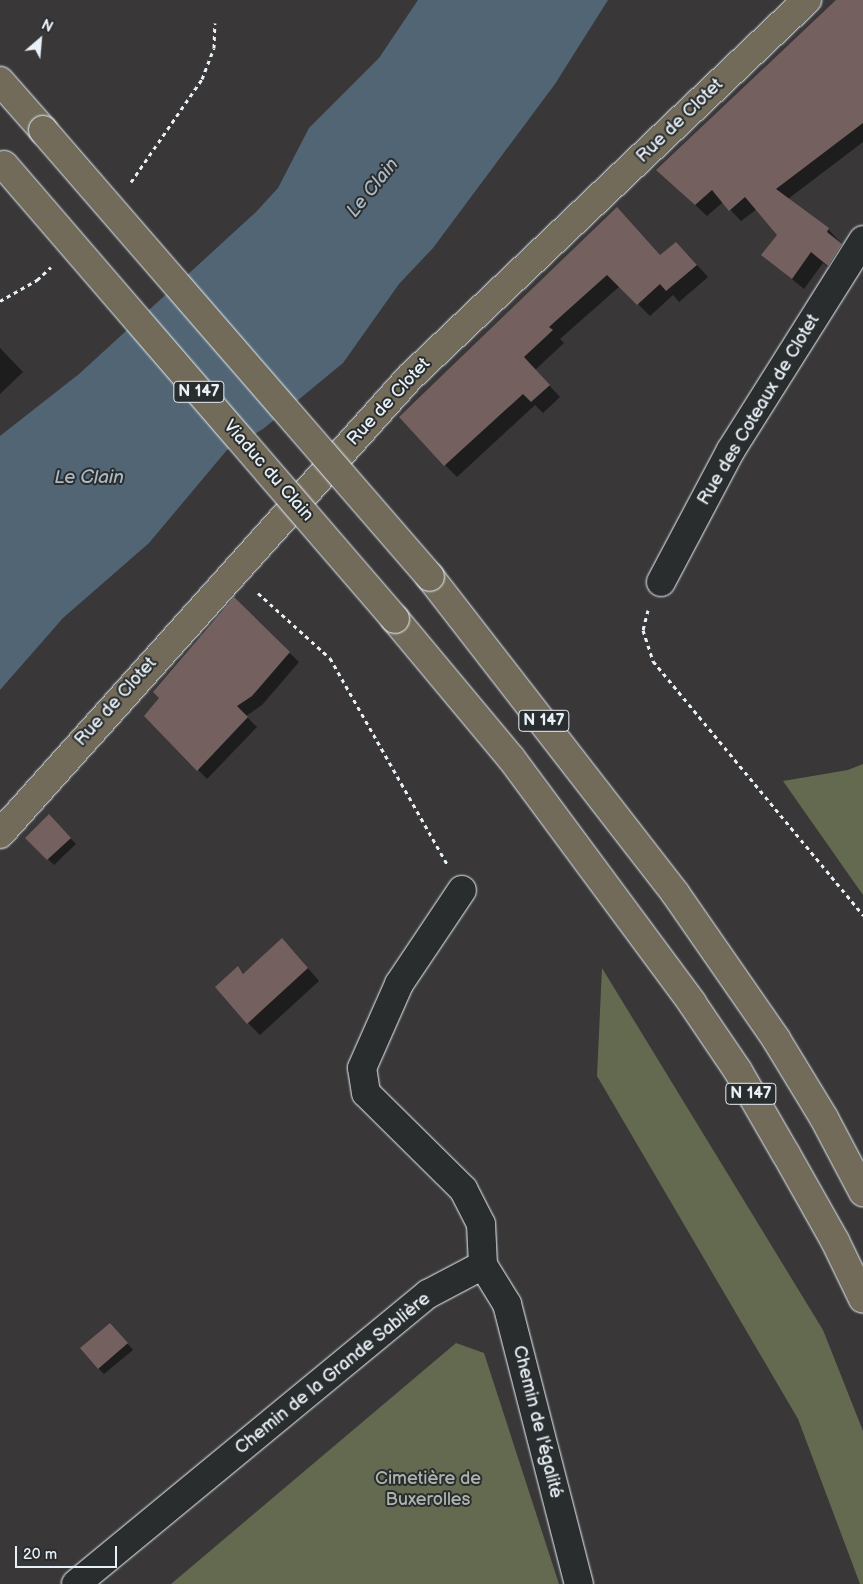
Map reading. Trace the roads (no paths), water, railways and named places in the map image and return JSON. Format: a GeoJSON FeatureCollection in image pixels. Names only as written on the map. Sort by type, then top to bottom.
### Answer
{"type":"FeatureCollection","features":[{"type":"Feature","properties":{"kind":"main road","name":"Rue de Clotet"},"geometry":{"type":"LineString","coordinates":[[0,834],[409,378],[807,0]]}},
{"type":"Feature","properties":{"kind":"main road","name":"N 147"},"geometry":{"type":"LineString","coordinates":[[0,81],[430,576],[675,893],[776,1039],[824,1118],[863,1192]]}},
{"type":"Feature","properties":{"kind":"main road","name":"Viaduc du Clain"},"geometry":{"type":"LineString","coordinates":[[2,163],[395,619],[511,758],[692,1002],[738,1071],[835,1241],[863,1299]]}},
{"type":"Feature","properties":{"kind":"street","name":"Rue des Coteaux de Clotet"},"geometry":{"type":"LineString","coordinates":[[661,582],[732,450],[863,240]]}},
{"type":"Feature","properties":{"kind":"street"},"geometry":{"type":"LineString","coordinates":[[462,890],[399,984],[362,1068],[366,1093],[462,1189],[482,1224],[483,1265]]}},
{"type":"Feature","properties":{"kind":"street","name":"Chemin de la Grande Sablière"},"geometry":{"type":"LineString","coordinates":[[76,1584],[428,1294],[483,1265]]}},
{"type":"Feature","properties":{"kind":"street","name":"Chemin de l'égalité"},"geometry":{"type":"LineString","coordinates":[[483,1265],[507,1304],[579,1584]]}},
{"type":"Feature","properties":{"kind":"water","name":"Le Clain"},"geometry":{"type":"Polygon","coordinates":[[[418,0],[608,0],[555,84],[433,248],[399,284],[343,363],[263,429],[227,450],[149,543],[63,618],[0,690],[0,436],[79,374],[256,212],[278,188],[309,128],[379,58],[418,0]]]}},
{"type":"Feature","properties":{"kind":"park label","name":"Cimetière de Buxerolles"},"geometry":{"type":"Point","coordinates":[428,1490]}}]}
